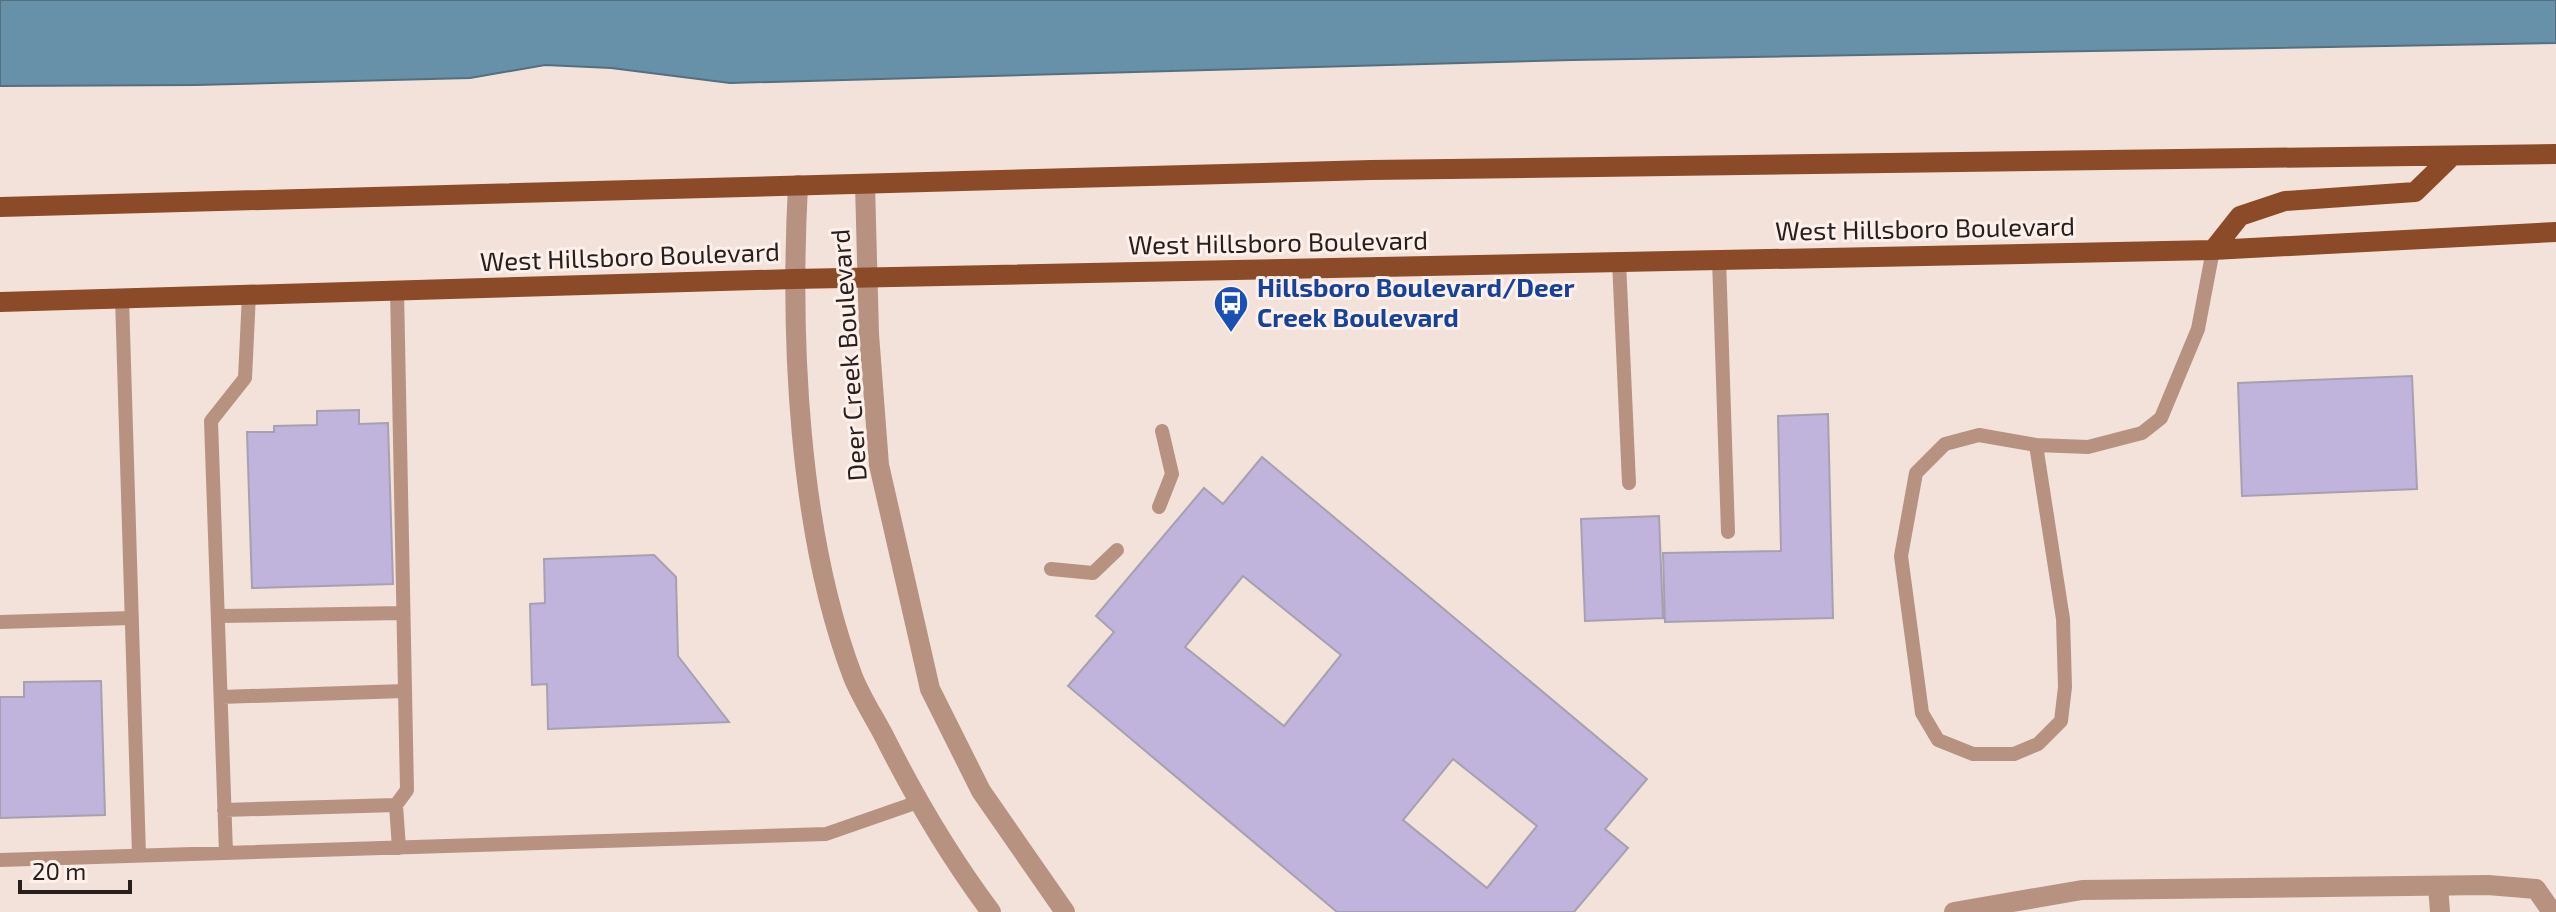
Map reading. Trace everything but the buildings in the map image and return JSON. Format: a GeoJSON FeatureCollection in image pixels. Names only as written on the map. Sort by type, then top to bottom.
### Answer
{"type":"FeatureCollection","features":[{"type":"Feature","properties":{"kind":"main road"},"geometry":{"type":"LineString","coordinates":[[0,207],[1371,170],[2556,154]]}},
{"type":"Feature","properties":{"kind":"main road"},"geometry":{"type":"LineString","coordinates":[[2213,250],[2240,216],[2285,201],[2415,192],[2452,156]]}},
{"type":"Feature","properties":{"kind":"main road","name":"West Hillsboro Boulevard"},"geometry":{"type":"LineString","coordinates":[[0,302],[793,279],[2213,250],[2556,234]]}},
{"type":"Feature","properties":{"kind":"street","name":"Deer Creek Boulevard"},"geometry":{"type":"LineString","coordinates":[[865,184],[869,334],[879,465],[930,689],[981,791],[1064,912]]}},
{"type":"Feature","properties":{"kind":"street","name":"Deer Creek Boulevard"},"geometry":{"type":"LineString","coordinates":[[798,185],[793,279],[795,341],[808,482],[826,581],[853,677],[918,802],[991,912]]}},
{"type":"Feature","properties":{"kind":"street"},"geometry":{"type":"LineString","coordinates":[[2438,886],[2440,912]]}},
{"type":"Feature","properties":{"kind":"street"},"geometry":{"type":"LineString","coordinates":[[1954,912],[2016,906],[2082,890],[2438,886],[2536,889],[2552,912]]}},
{"type":"Feature","properties":{"kind":"lane"},"geometry":{"type":"LineString","coordinates":[[2036,445],[2063,619],[2065,687],[2061,721],[2038,744],[2014,754],[1973,754],[1938,740],[1922,713],[1901,556],[1916,473],[1945,444],[1979,435],[2036,445],[2088,447],[2142,433],[2161,418],[2198,329],[2213,250]]}},
{"type":"Feature","properties":{"kind":"lane"},"geometry":{"type":"LineString","coordinates":[[1719,259],[1728,532]]}},
{"type":"Feature","properties":{"kind":"lane"},"geometry":{"type":"LineString","coordinates":[[1619,261],[1629,483]]}},
{"type":"Feature","properties":{"kind":"lane"},"geometry":{"type":"LineString","coordinates":[[397,290],[407,790],[396,805],[399,848]]}},
{"type":"Feature","properties":{"kind":"lane"},"geometry":{"type":"LineString","coordinates":[[226,853],[211,421],[245,378],[249,294]]}},
{"type":"Feature","properties":{"kind":"lane"},"geometry":{"type":"LineString","coordinates":[[122,298],[139,855]]}},
{"type":"Feature","properties":{"kind":"lane"},"geometry":{"type":"LineString","coordinates":[[1159,507],[1172,474],[1162,431]]}},
{"type":"Feature","properties":{"kind":"lane"},"geometry":{"type":"LineString","coordinates":[[1051,569],[1093,573],[1117,550]]}},
{"type":"Feature","properties":{"kind":"lane"},"geometry":{"type":"LineString","coordinates":[[219,616],[403,613]]}},
{"type":"Feature","properties":{"kind":"lane"},"geometry":{"type":"LineString","coordinates":[[0,622],[132,618]]}},
{"type":"Feature","properties":{"kind":"lane"},"geometry":{"type":"LineString","coordinates":[[221,697],[405,691]]}},
{"type":"Feature","properties":{"kind":"lane"},"geometry":{"type":"LineString","coordinates":[[0,860],[826,834],[918,802]]}},
{"type":"Feature","properties":{"kind":"lane"},"geometry":{"type":"LineString","coordinates":[[224,810],[396,805]]}},
{"type":"Feature","properties":{"kind":"water"},"geometry":{"type":"Polygon","coordinates":[[[0,0],[2556,0],[2556,43],[1572,60],[730,83],[611,68],[545,65],[470,78],[0,86],[0,0]]]}},
{"type":"Feature","properties":{"kind":"place","name":"Hillsboro Boulevard/Deer Creek Boulevard"},"geometry":{"type":"Point","coordinates":[1231,334]}}]}
